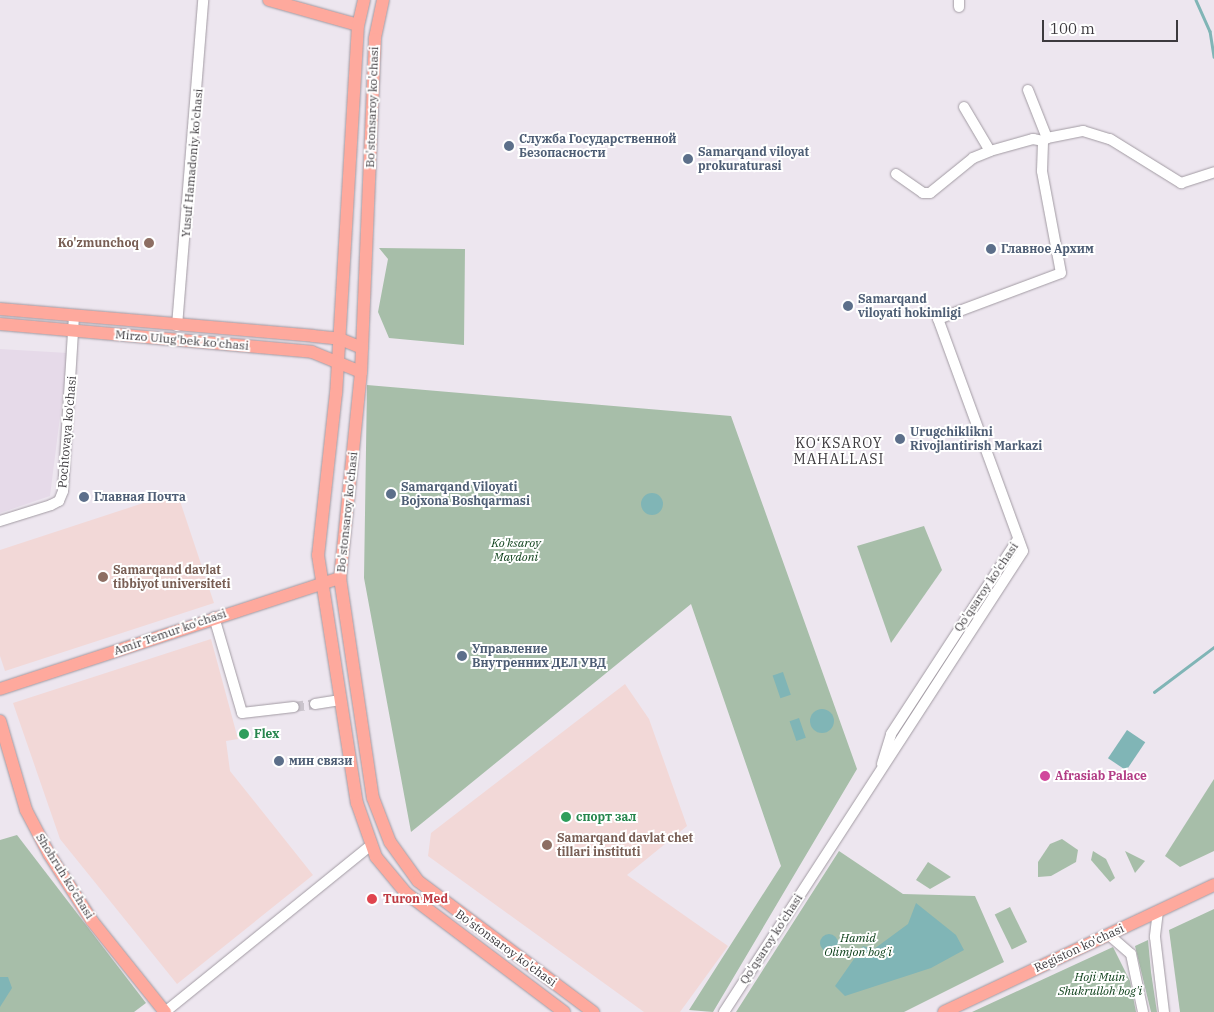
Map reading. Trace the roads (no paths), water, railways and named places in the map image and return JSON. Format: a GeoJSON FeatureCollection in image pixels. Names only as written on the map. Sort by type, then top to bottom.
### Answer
{"type":"FeatureCollection","features":[{"type":"Feature","properties":{"kind":"main road"},"geometry":{"type":"LineString","coordinates":[[268,0],[358,25]]}},
{"type":"Feature","properties":{"kind":"main road","name":"Bo'stonsaroy ko'chasi"},"geometry":{"type":"LineString","coordinates":[[364,0],[358,25],[339,362],[318,556],[320,582],[357,803],[370,846],[392,879],[422,907],[564,1012]]}},
{"type":"Feature","properties":{"kind":"main road","name":"Bo'stonsaroy ko'chasi"},"geometry":{"type":"LineString","coordinates":[[383,0],[375,39],[361,372],[340,578],[373,798],[390,842],[434,894],[593,1012]]}},
{"type":"Feature","properties":{"kind":"main road","name":"Mirzo Ulug'bek ko'chasi"},"geometry":{"type":"LineString","coordinates":[[0,309],[340,339],[362,348]]}},
{"type":"Feature","properties":{"kind":"main road","name":"Mirzo Ulug'bek ko'chasi"},"geometry":{"type":"LineString","coordinates":[[0,324],[312,352],[361,372]]}},
{"type":"Feature","properties":{"kind":"main road","name":"Amir Temur ko'chasi"},"geometry":{"type":"LineString","coordinates":[[0,689],[320,582],[340,578]]}},
{"type":"Feature","properties":{"kind":"main road","name":"Shohruh ko'chasi"},"geometry":{"type":"LineString","coordinates":[[0,721],[26,810],[49,854],[92,921],[165,1012]]}},
{"type":"Feature","properties":{"kind":"main road","name":"Registon ko'chasi"},"geometry":{"type":"LineString","coordinates":[[944,1012],[1214,885]]}},
{"type":"Feature","properties":{"kind":"street","name":"Yusuf Hamadoniy ko'chasi"},"geometry":{"type":"LineString","coordinates":[[177,326],[203,0]]}},
{"type":"Feature","properties":{"kind":"street"},"geometry":{"type":"LineString","coordinates":[[1018,538],[938,319],[1061,273],[1042,171],[1045,140],[1028,90]]}},
{"type":"Feature","properties":{"kind":"street"},"geometry":{"type":"LineString","coordinates":[[964,107],[990,151]]}},
{"type":"Feature","properties":{"kind":"street"},"geometry":{"type":"LineString","coordinates":[[896,174],[923,193],[930,193],[973,158],[990,151],[1033,139],[1045,140],[1083,131],[1110,139],[1181,183],[1214,172]]}},
{"type":"Feature","properties":{"kind":"street"},"geometry":{"type":"LineString","coordinates":[[74,316],[74,330]]}},
{"type":"Feature","properties":{"kind":"street","name":"Pochtovaya ko'chasi"},"geometry":{"type":"LineString","coordinates":[[0,521],[59,501],[74,330]]}},
{"type":"Feature","properties":{"kind":"street","name":"Qo'qsaroy ko'chasi"},"geometry":{"type":"LineString","coordinates":[[881,766],[891,734],[1018,538]]}},
{"type":"Feature","properties":{"kind":"street","name":"Qo'qsaroy ko'chasi"},"geometry":{"type":"LineString","coordinates":[[725,1011],[881,766],[902,744],[1023,551],[1018,538]]}},
{"type":"Feature","properties":{"kind":"street"},"geometry":{"type":"LineString","coordinates":[[214,617],[242,713],[294,707]]}},
{"type":"Feature","properties":{"kind":"street"},"geometry":{"type":"LineString","coordinates":[[315,704],[339,700]]}},
{"type":"Feature","properties":{"kind":"street"},"geometry":{"type":"LineString","coordinates":[[165,1012],[370,846]]}},
{"type":"Feature","properties":{"kind":"street"},"geometry":{"type":"LineString","coordinates":[[1158,911],[1155,937],[1164,1012]]}},
{"type":"Feature","properties":{"kind":"street"},"geometry":{"type":"LineString","coordinates":[[1109,935],[1131,954],[1144,1012]]}},
{"type":"Feature","properties":{"kind":"water"},"geometry":{"type":"Polygon","coordinates":[[[652,493],[660,496],[663,504],[660,512],[652,515],[644,512],[641,504],[644,496],[652,493]]]}},
{"type":"Feature","properties":{"kind":"water"},"geometry":{"type":"Polygon","coordinates":[[[783,672],[791,695],[780,698],[773,676],[783,672]]]}},
{"type":"Feature","properties":{"kind":"water"},"geometry":{"type":"Polygon","coordinates":[[[822,709],[827,710],[833,716],[833,726],[827,732],[822,733],[817,732],[811,726],[810,721],[811,716],[817,710],[822,709]]]}},
{"type":"Feature","properties":{"kind":"water"},"geometry":{"type":"Polygon","coordinates":[[[799,718],[806,738],[796,741],[790,721],[799,718]]]}},
{"type":"Feature","properties":{"kind":"water"},"geometry":{"type":"Polygon","coordinates":[[[1127,730],[1145,742],[1126,770],[1108,758],[1127,730]]]}},
{"type":"Feature","properties":{"kind":"water"},"geometry":{"type":"Polygon","coordinates":[[[916,903],[956,935],[964,950],[931,968],[845,996],[835,986],[863,946],[874,949],[908,924],[916,903]]]}},
{"type":"Feature","properties":{"kind":"water"},"geometry":{"type":"Polygon","coordinates":[[[825,934],[833,934],[838,939],[836,950],[825,952],[820,947],[820,939],[825,934]]]}},
{"type":"Feature","properties":{"kind":"water"},"geometry":{"type":"Polygon","coordinates":[[[0,977],[8,977],[12,988],[0,1007],[0,977]]]}},
{"type":"Feature","properties":{"kind":"waterway"},"geometry":{"type":"LineString","coordinates":[[1196,0],[1210,31],[1214,57]]}},
{"type":"Feature","properties":{"kind":"waterway"},"geometry":{"type":"LineString","coordinates":[[1154,692],[1214,647]]}},
{"type":"Feature","properties":{"kind":"tunnel"},"geometry":{"type":"LineString","coordinates":[[294,707],[315,704]]}},
{"type":"Feature","properties":{"kind":"place","name":"Служба Государственной Безопасности"},"geometry":{"type":"Point","coordinates":[509,146]}},
{"type":"Feature","properties":{"kind":"place","name":"Samarqand viloyat prokuraturasi"},"geometry":{"type":"Point","coordinates":[688,159]}},
{"type":"Feature","properties":{"kind":"place","name":"Ko'zmunchoq"},"geometry":{"type":"Point","coordinates":[149,243]}},
{"type":"Feature","properties":{"kind":"place","name":"Главное Архим"},"geometry":{"type":"Point","coordinates":[991,249]}},
{"type":"Feature","properties":{"kind":"place","name":"Samarqand viloyati hokimligi"},"geometry":{"type":"Point","coordinates":[848,306]}},
{"type":"Feature","properties":{"kind":"place","name":"Urugchiklikni Rivojlantirish Markazi"},"geometry":{"type":"Point","coordinates":[900,439]}},
{"type":"Feature","properties":{"kind":"place","name":"Samarqand Viloyati Bojxona Boshqarmasi"},"geometry":{"type":"Point","coordinates":[391,494]}},
{"type":"Feature","properties":{"kind":"place","name":"Главная Почта"},"geometry":{"type":"Point","coordinates":[84,497]}},
{"type":"Feature","properties":{"kind":"place","name":"Samarqand davlat tibbiyot universiteti"},"geometry":{"type":"Point","coordinates":[103,577]}},
{"type":"Feature","properties":{"kind":"place","name":"Управление Внутренних ДЕЛ УВД"},"geometry":{"type":"Point","coordinates":[462,656]}},
{"type":"Feature","properties":{"kind":"place","name":"Flex"},"geometry":{"type":"Point","coordinates":[244,734]}},
{"type":"Feature","properties":{"kind":"place","name":"мин связи"},"geometry":{"type":"Point","coordinates":[279,761]}},
{"type":"Feature","properties":{"kind":"place","name":"Afrasiab Palace"},"geometry":{"type":"Point","coordinates":[1045,776]}},
{"type":"Feature","properties":{"kind":"place","name":"спорт зал"},"geometry":{"type":"Point","coordinates":[566,817]}},
{"type":"Feature","properties":{"kind":"place","name":"Samarqand davlat chet tillari instituti"},"geometry":{"type":"Point","coordinates":[547,845]}},
{"type":"Feature","properties":{"kind":"place","name":"Turon Med"},"geometry":{"type":"Point","coordinates":[372,899]}},
{"type":"Feature","properties":{"kind":"district","name":"KO‘KSAROY MAHALLASI"},"geometry":{"type":"Point","coordinates":[839,452]}},
{"type":"Feature","properties":{"kind":"park label","name":"Ko'ksaroy Maydoni"},"geometry":{"type":"Point","coordinates":[516,550]}},
{"type":"Feature","properties":{"kind":"park label","name":"Hamid Olimjon bog'i"},"geometry":{"type":"Point","coordinates":[858,945]}},
{"type":"Feature","properties":{"kind":"park label","name":"Hoji Muin Shukrulloh bog'i"},"geometry":{"type":"Point","coordinates":[1100,984]}}]}
